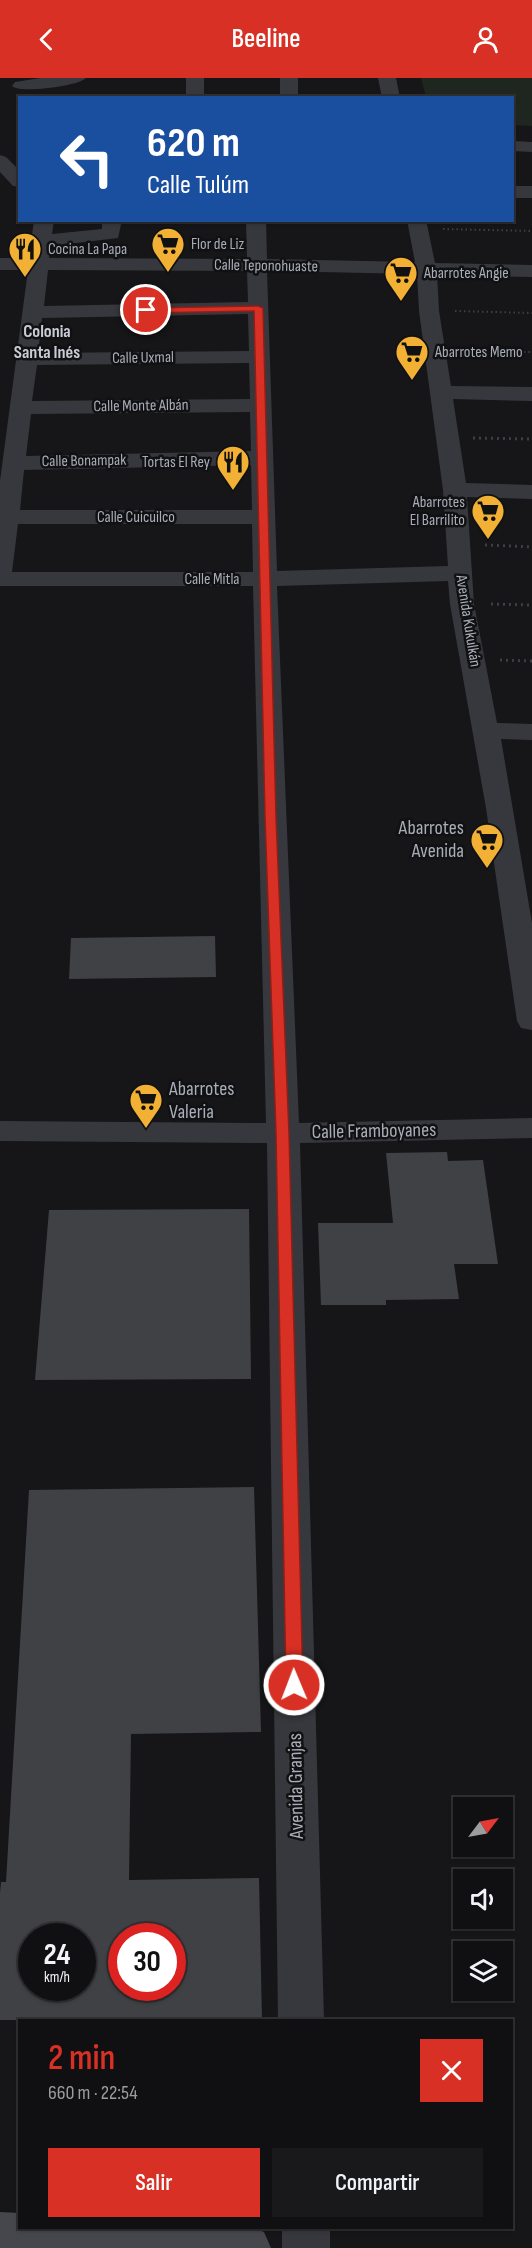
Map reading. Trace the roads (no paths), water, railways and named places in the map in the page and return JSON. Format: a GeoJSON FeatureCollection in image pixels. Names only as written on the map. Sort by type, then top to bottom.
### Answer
{"type":"FeatureCollection","features":[{"type":"Feature","properties":{"kind":"main road"},"geometry":{"type":"LineString","coordinates":[[0,2235],[247,2248]]}},
{"type":"Feature","properties":{"kind":"street"},"geometry":{"type":"LineString","coordinates":[[23,87],[77,78]]}},
{"type":"Feature","properties":{"kind":"street"},"geometry":{"type":"LineString","coordinates":[[195,78],[195,96]]}},
{"type":"Feature","properties":{"kind":"street"},"geometry":{"type":"LineString","coordinates":[[289,78],[289,96]]}},
{"type":"Feature","properties":{"kind":"street"},"geometry":{"type":"LineString","coordinates":[[387,78],[391,96]]}},
{"type":"Feature","properties":{"kind":"street"},"geometry":{"type":"LineString","coordinates":[[514,146],[532,147]]}},
{"type":"Feature","properties":{"kind":"street"},"geometry":{"type":"LineString","coordinates":[[0,161],[11,177]]}},
{"type":"Feature","properties":{"kind":"street"},"geometry":{"type":"LineString","coordinates":[[514,192],[532,192]]}},
{"type":"Feature","properties":{"kind":"street"},"geometry":{"type":"LineString","coordinates":[[0,574],[21,408],[21,364],[33,312],[43,231],[111,234],[112,222]]}},
{"type":"Feature","properties":{"kind":"street","name":"Avenida Granjas"},"geometry":{"type":"LineString","coordinates":[[256,222],[265,517],[264,579],[283,1133],[301,2019]]}},
{"type":"Feature","properties":{"kind":"street","name":"Avenida Kukulkán"},"geometry":{"type":"LineString","coordinates":[[416,224],[427,270],[429,310],[455,490],[462,604],[487,731],[532,1021]]}},
{"type":"Feature","properties":{"kind":"street","name":"Calle Teponohuaste"},"geometry":{"type":"LineString","coordinates":[[0,264],[257,265],[532,271]]}},
{"type":"Feature","properties":{"kind":"street"},"geometry":{"type":"LineString","coordinates":[[33,312],[258,308]]}},
{"type":"Feature","properties":{"kind":"street","name":"Calle Uxmal"},"geometry":{"type":"LineString","coordinates":[[21,364],[259,357]]}},
{"type":"Feature","properties":{"kind":"street"},"geometry":{"type":"LineString","coordinates":[[440,392],[532,394]]}},
{"type":"Feature","properties":{"kind":"street","name":"Calle Monte Albán"},"geometry":{"type":"LineString","coordinates":[[21,408],[261,405]]}},
{"type":"Feature","properties":{"kind":"street","name":"Calle Bonampak"},"geometry":{"type":"LineString","coordinates":[[14,462],[262,458]]}},
{"type":"Feature","properties":{"kind":"street"},"geometry":{"type":"LineString","coordinates":[[455,490],[532,492]]}},
{"type":"Feature","properties":{"kind":"street","name":"Calle Cuicuilco"},"geometry":{"type":"LineString","coordinates":[[7,517],[265,517]]}},
{"type":"Feature","properties":{"kind":"street","name":"Calle Mitla"},"geometry":{"type":"LineString","coordinates":[[0,579],[264,579],[460,573]]}},
{"type":"Feature","properties":{"kind":"street"},"geometry":{"type":"LineString","coordinates":[[487,731],[532,732]]}},
{"type":"Feature","properties":{"kind":"street","name":"Calle Framboyanes"},"geometry":{"type":"LineString","coordinates":[[0,1131],[283,1133],[532,1128]]}},
{"type":"Feature","properties":{"kind":"street"},"geometry":{"type":"LineString","coordinates":[[306,2229],[306,2248]]}},
{"type":"Feature","properties":{"kind":"place","name":"Flor de Liz"},"geometry":{"type":"Point","coordinates":[168,273]}},
{"type":"Feature","properties":{"kind":"place","name":"Cocina La Papa"},"geometry":{"type":"Point","coordinates":[25,278]}},
{"type":"Feature","properties":{"kind":"place","name":"Abarrotes Angie"},"geometry":{"type":"Point","coordinates":[401,302]}},
{"type":"Feature","properties":{"kind":"place","name":"Abarrotes Memo"},"geometry":{"type":"Point","coordinates":[412,381]}},
{"type":"Feature","properties":{"kind":"place","name":"Tortas El Rey"},"geometry":{"type":"Point","coordinates":[233,491]}},
{"type":"Feature","properties":{"kind":"place","name":"Abarrotes El Barrilito"},"geometry":{"type":"Point","coordinates":[488,540]}},
{"type":"Feature","properties":{"kind":"place","name":"Abarrotes Avenida"},"geometry":{"type":"Point","coordinates":[487,869]}},
{"type":"Feature","properties":{"kind":"place","name":"Abarrotes Valeria"},"geometry":{"type":"Point","coordinates":[146,1129]}},
{"type":"Feature","properties":{"kind":"district","name":"Colonia Santa Inés"},"geometry":{"type":"Point","coordinates":[47,341]}}]}
